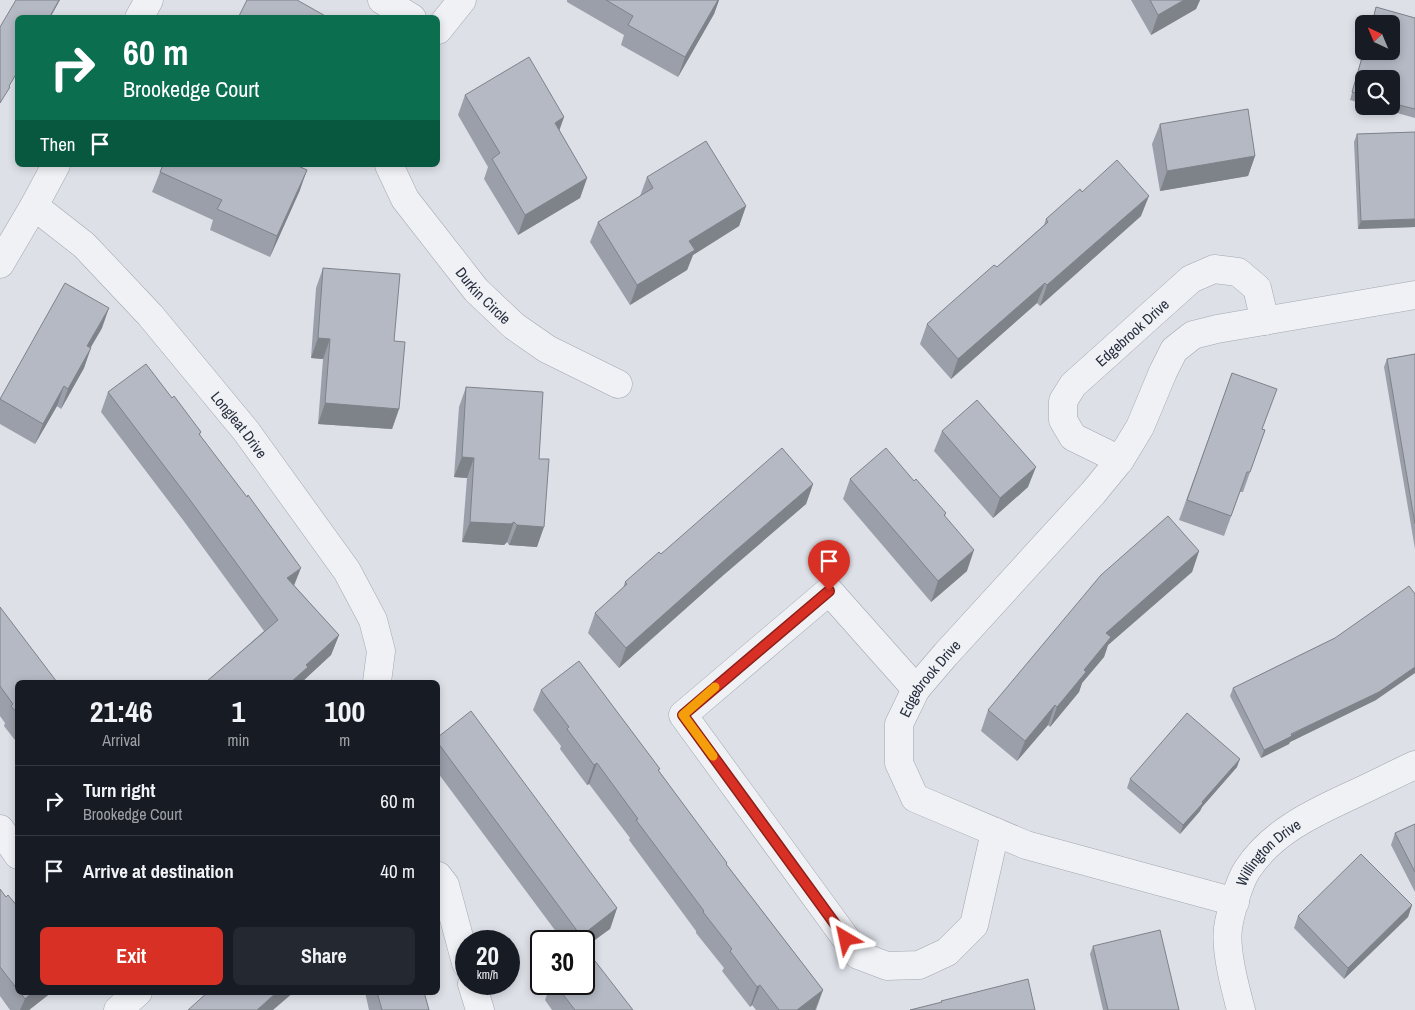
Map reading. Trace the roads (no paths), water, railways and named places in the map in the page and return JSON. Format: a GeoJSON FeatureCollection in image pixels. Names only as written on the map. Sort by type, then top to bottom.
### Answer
{"type":"FeatureCollection","features":[{"type":"Feature","properties":{"kind":"street"},"geometry":{"type":"LineString","coordinates":[[141,15],[149,0]]}},
{"type":"Feature","properties":{"kind":"street"},"geometry":{"type":"LineString","coordinates":[[382,0],[407,15]]}},
{"type":"Feature","properties":{"kind":"street"},"geometry":{"type":"LineString","coordinates":[[440,28],[462,0]]}},
{"type":"Feature","properties":{"kind":"street"},"geometry":{"type":"LineString","coordinates":[[0,264],[55,167]]}},
{"type":"Feature","properties":{"kind":"street","name":"Durkin Circle"},"geometry":{"type":"LineString","coordinates":[[390,167],[405,199],[476,290],[514,326],[547,349],[618,384]]}},
{"type":"Feature","properties":{"kind":"street","name":"Longleat Drive"},"geometry":{"type":"LineString","coordinates":[[34,206],[84,245],[150,315],[246,431],[347,571],[373,620],[380,651],[377,680]]}},
{"type":"Feature","properties":{"kind":"street","name":"Edgebrook Drive"},"geometry":{"type":"LineString","coordinates":[[1120,460],[1073,437],[1063,420],[1063,401],[1074,385],[1191,280],[1214,269],[1238,272],[1257,288],[1265,321]]}},
{"type":"Feature","properties":{"kind":"street","name":"Edgebrook Drive"},"geometry":{"type":"LineString","coordinates":[[1235,902],[1026,845],[915,798],[899,763],[899,724],[916,689],[1093,493],[1120,460],[1140,428],[1174,350],[1193,336],[1217,329],[1415,296]]}},
{"type":"Feature","properties":{"kind":"street"},"geometry":{"type":"LineString","coordinates":[[916,689],[829,591],[683,715],[858,955],[887,966],[919,965],[948,952],[974,925],[995,832]]}},
{"type":"Feature","properties":{"kind":"street","name":"Willington Drive"},"geometry":{"type":"LineString","coordinates":[[1241,1010],[1228,952],[1228,928],[1246,871],[1263,850],[1282,833],[1306,817],[1415,765]]}},
{"type":"Feature","properties":{"kind":"street"},"geometry":{"type":"LineString","coordinates":[[0,829],[15,851]]}},
{"type":"Feature","properties":{"kind":"street"},"geometry":{"type":"LineString","coordinates":[[440,879],[445,885],[457,930]]}},
{"type":"Feature","properties":{"kind":"street"},"geometry":{"type":"LineString","coordinates":[[118,1010],[135,995]]}},
{"type":"Feature","properties":{"kind":"street"},"geometry":{"type":"LineString","coordinates":[[475,995],[480,1010]]}}]}
